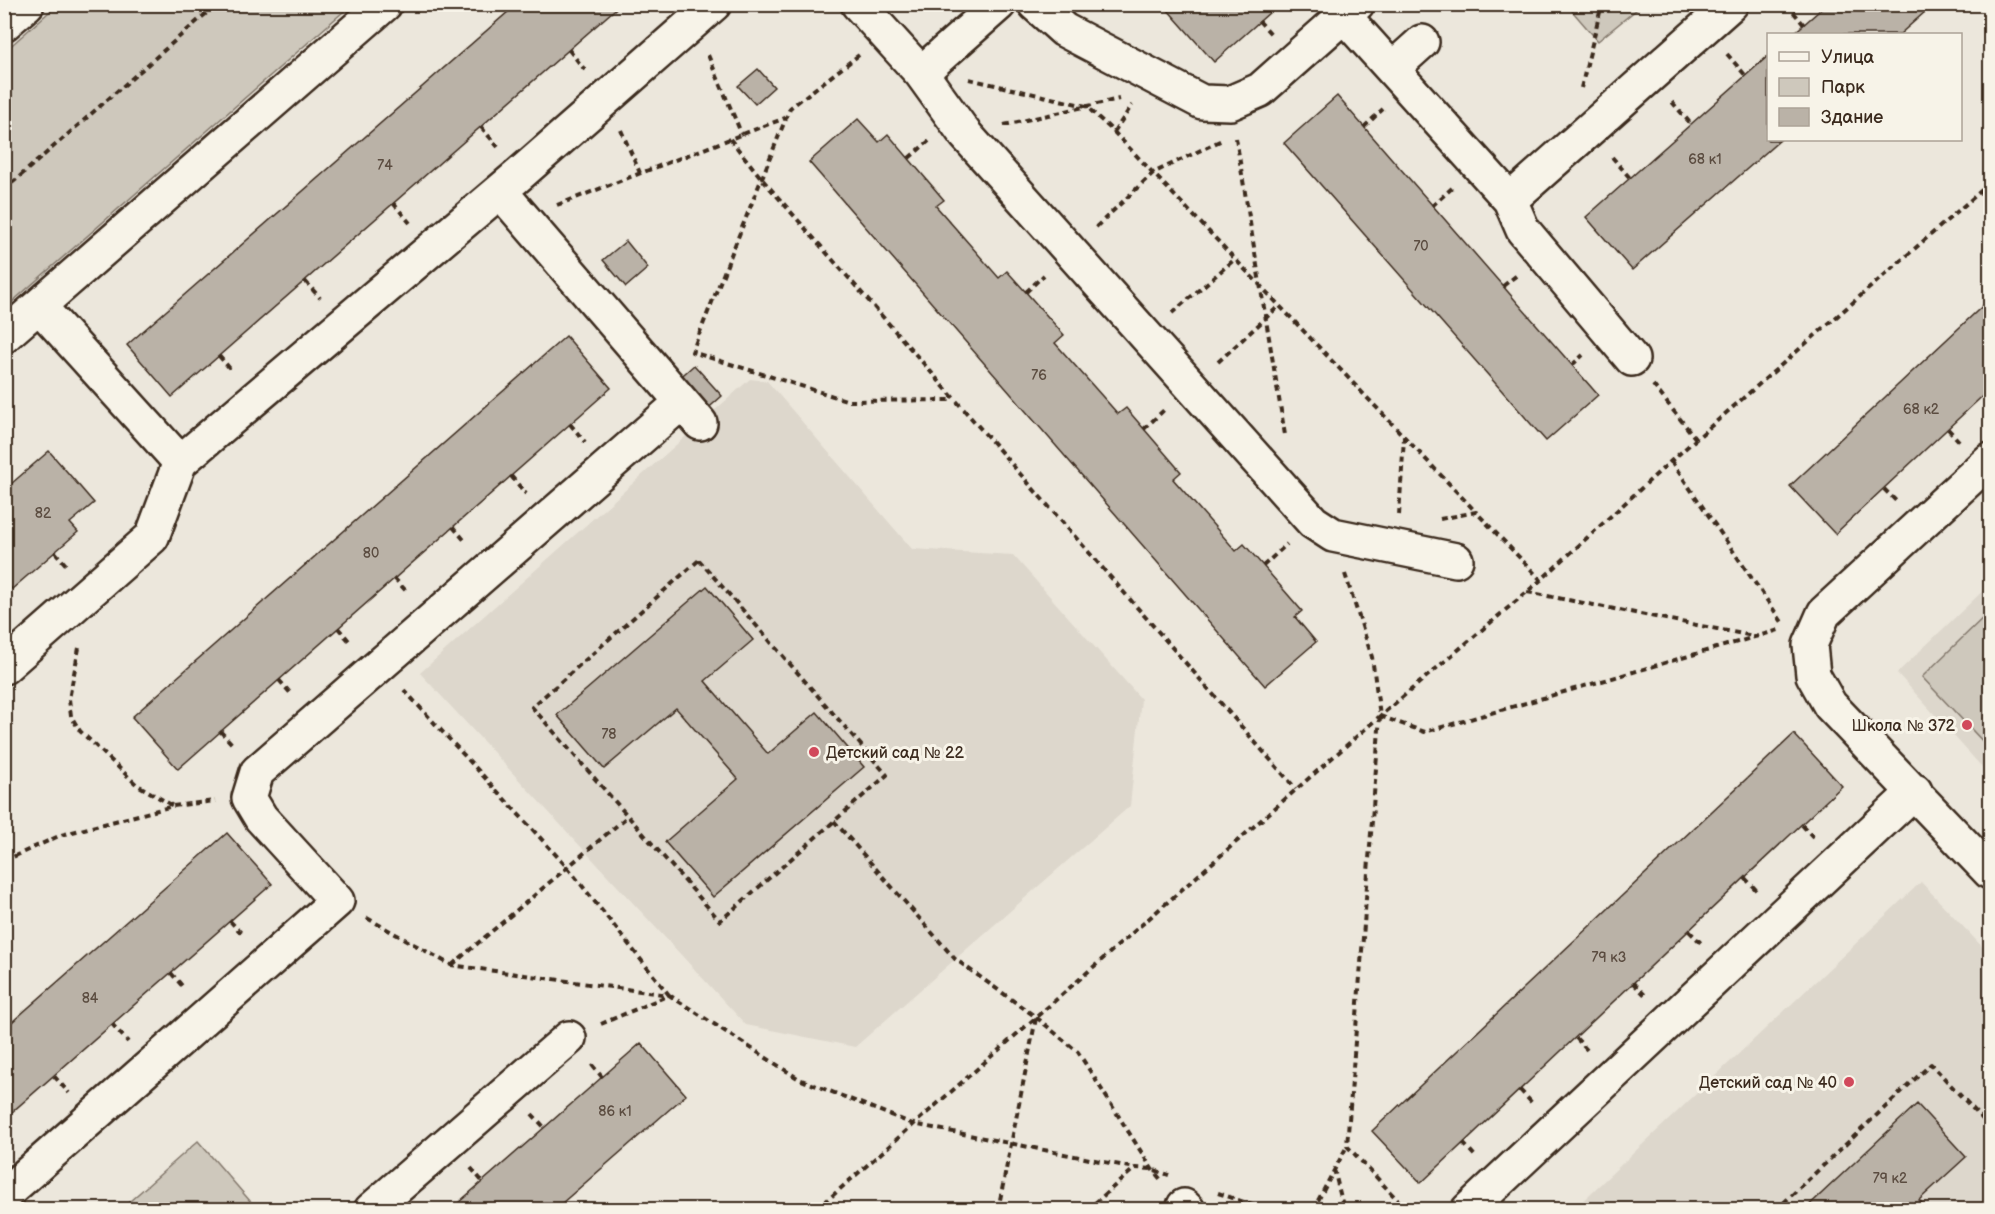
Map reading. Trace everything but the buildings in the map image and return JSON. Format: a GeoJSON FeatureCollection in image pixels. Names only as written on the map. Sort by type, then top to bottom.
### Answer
{"type":"FeatureCollection","features":[{"type":"Feature","properties":{"kind":"street"},"geometry":{"type":"LineString","coordinates":[[4,24],[27,4]]}},
{"type":"Feature","properties":{"kind":"street"},"geometry":{"type":"LineString","coordinates":[[4,336],[385,4]]}},
{"type":"Feature","properties":{"kind":"street"},"geometry":{"type":"LineString","coordinates":[[858,4],[921,74],[965,134],[1313,522],[1333,535],[1456,560]]}},
{"type":"Feature","properties":{"kind":"street"},"geometry":{"type":"LineString","coordinates":[[921,74],[999,4]]}},
{"type":"Feature","properties":{"kind":"street"},"geometry":{"type":"LineString","coordinates":[[1035,4],[1064,30],[1233,118],[1260,90],[1351,10],[1392,69],[1510,200],[1523,230],[1632,359]]}},
{"type":"Feature","properties":{"kind":"street"},"geometry":{"type":"LineString","coordinates":[[1510,200],[1731,4]]}},
{"type":"Feature","properties":{"kind":"street"},"geometry":{"type":"LineString","coordinates":[[4,667],[152,537],[180,462],[500,191],[704,14]]}},
{"type":"Feature","properties":{"kind":"street"},"geometry":{"type":"LineString","coordinates":[[1392,69],[1422,42]]}},
{"type":"Feature","properties":{"kind":"street"},"geometry":{"type":"LineString","coordinates":[[4,1195],[337,901],[261,818],[249,798],[257,772],[380,664],[691,413],[500,191]]}},
{"type":"Feature","properties":{"kind":"street"},"geometry":{"type":"LineString","coordinates":[[39,306],[180,462]]}},
{"type":"Feature","properties":{"kind":"street"},"geometry":{"type":"LineString","coordinates":[[1990,460],[1824,614],[1810,645],[1813,675],[1830,705],[1915,791],[1990,872]]}},
{"type":"Feature","properties":{"kind":"street"},"geometry":{"type":"LineString","coordinates":[[1468,1209],[1915,791]]}},
{"type":"Feature","properties":{"kind":"street"},"geometry":{"type":"LineString","coordinates":[[371,1209],[569,1038]]}},
{"type":"Feature","properties":{"kind":"path"},"geometry":{"type":"LineString","coordinates":[[4,190],[217,4]]}},
{"type":"Feature","properties":{"kind":"path"},"geometry":{"type":"LineString","coordinates":[[1588,130],[1578,98],[1602,4]]}},
{"type":"Feature","properties":{"kind":"path"},"geometry":{"type":"LineString","coordinates":[[1787,4],[1804,25]]}},
{"type":"Feature","properties":{"kind":"path"},"geometry":{"type":"LineString","coordinates":[[704,14],[742,135]]}},
{"type":"Feature","properties":{"kind":"path"},"geometry":{"type":"LineString","coordinates":[[886,34],[790,108],[692,352],[849,401],[954,400]]}},
{"type":"Feature","properties":{"kind":"path"},"geometry":{"type":"LineString","coordinates":[[921,74],[979,80],[1086,106],[1154,173],[1476,512]]}},
{"type":"Feature","properties":{"kind":"path"},"geometry":{"type":"LineString","coordinates":[[965,134],[1129,97]]}},
{"type":"Feature","properties":{"kind":"path"},"geometry":{"type":"LineString","coordinates":[[607,98],[640,173]]}},
{"type":"Feature","properties":{"kind":"path"},"geometry":{"type":"LineString","coordinates":[[523,218],[786,118]]}},
{"type":"Feature","properties":{"kind":"path"},"geometry":{"type":"LineString","coordinates":[[1070,251],[1154,173],[1233,118],[1283,418]]}},
{"type":"Feature","properties":{"kind":"path"},"geometry":{"type":"LineString","coordinates":[[730,139],[954,400],[1296,789]]}},
{"type":"Feature","properties":{"kind":"path"},"geometry":{"type":"LineString","coordinates":[[816,1209],[1380,716],[1527,592],[1671,461],[1990,183]]}},
{"type":"Feature","properties":{"kind":"path"},"geometry":{"type":"LineString","coordinates":[[1145,336],[1235,259]]}},
{"type":"Feature","properties":{"kind":"path"},"geometry":{"type":"LineString","coordinates":[[1190,387],[1279,306]]}},
{"type":"Feature","properties":{"kind":"path"},"geometry":{"type":"LineString","coordinates":[[1632,359],[1696,439]]}},
{"type":"Feature","properties":{"kind":"path"},"geometry":{"type":"LineString","coordinates":[[1399,516],[1404,438]]}},
{"type":"Feature","properties":{"kind":"path"},"geometry":{"type":"LineString","coordinates":[[1380,716],[1425,732],[1786,628],[1671,461]]}},
{"type":"Feature","properties":{"kind":"path"},"geometry":{"type":"LineString","coordinates":[[1313,1209],[1347,1146],[1380,716],[1372,657],[1333,535]]}},
{"type":"Feature","properties":{"kind":"path"},"geometry":{"type":"LineString","coordinates":[[699,560],[887,775],[834,821],[720,921],[532,707],[699,560]]}},
{"type":"Feature","properties":{"kind":"path"},"geometry":{"type":"LineString","coordinates":[[1527,592],[1754,636]]}},
{"type":"Feature","properties":{"kind":"path"},"geometry":{"type":"LineString","coordinates":[[79,646],[69,699],[71,716],[80,731],[136,784],[173,806]]}},
{"type":"Feature","properties":{"kind":"path"},"geometry":{"type":"LineString","coordinates":[[380,664],[568,868],[669,995],[799,1079],[913,1124],[1010,1145],[1135,1168],[1152,1169]]}},
{"type":"Feature","properties":{"kind":"path"},"geometry":{"type":"LineString","coordinates":[[4,861],[61,835],[173,806],[249,798]]}},
{"type":"Feature","properties":{"kind":"path"},"geometry":{"type":"LineString","coordinates":[[451,965],[628,816]]}},
{"type":"Feature","properties":{"kind":"path"},"geometry":{"type":"LineString","coordinates":[[834,821],[955,959],[1036,1017],[1078,1052],[1152,1169],[1186,1208]]}},
{"type":"Feature","properties":{"kind":"path"},"geometry":{"type":"LineString","coordinates":[[337,901],[451,965],[669,995]]}},
{"type":"Feature","properties":{"kind":"path"},"geometry":{"type":"LineString","coordinates":[[569,1038],[669,995]]}},
{"type":"Feature","properties":{"kind":"path"},"geometry":{"type":"LineString","coordinates":[[998,1209],[1036,1017]]}},
{"type":"Feature","properties":{"kind":"path"},"geometry":{"type":"LineString","coordinates":[[1776,1209],[1931,1064],[1990,1127]]}},
{"type":"Feature","properties":{"kind":"path"},"geometry":{"type":"LineString","coordinates":[[1347,1146],[1407,1209]]}},
{"type":"Feature","properties":{"kind":"path"},"geometry":{"type":"LineString","coordinates":[[1087,1209],[1135,1168]]}},
{"type":"Feature","properties":{"kind":"path"},"geometry":{"type":"LineString","coordinates":[[1334,1169],[1344,1209]]}},
{"type":"Feature","properties":{"kind":"shaded area","name":"Детский сад № 22"},"geometry":{"type":"Polygon","coordinates":[[[750,379],[767,381],[912,549],[1013,555],[1141,699],[1130,806],[855,1047],[746,1025],[420,673],[750,379]]]}},
{"type":"Feature","properties":{"kind":"shaded area","name":"Школа № 372"},"geometry":{"type":"Polygon","coordinates":[[[1990,584],[1990,776],[1897,673],[1990,584]]]}},
{"type":"Feature","properties":{"kind":"shaded area","name":"Детский сад № 40"},"geometry":{"type":"Polygon","coordinates":[[[1921,882],[1990,955],[1990,1209],[1573,1210],[1921,882]]]}},
{"type":"Feature","properties":{"kind":"green space"},"geometry":{"type":"Polygon","coordinates":[[[57,5],[351,5],[5,308],[5,51],[57,5]]]}},
{"type":"Feature","properties":{"kind":"green space"},"geometry":{"type":"Polygon","coordinates":[[[1567,5],[1642,5],[1598,41],[1567,5]]]}},
{"type":"Feature","properties":{"kind":"green space"},"geometry":{"type":"Polygon","coordinates":[[[1990,611],[1990,749],[1922,677],[1990,611]]]}},
{"type":"Feature","properties":{"kind":"green space"},"geometry":{"type":"Polygon","coordinates":[[[198,1141],[257,1209],[121,1209],[198,1141]]]}},
{"type":"Feature","properties":{"kind":"place","name":"Школа № 372"},"geometry":{"type":"Point","coordinates":[1967,725]}},
{"type":"Feature","properties":{"kind":"place","name":"Детский сад № 22"},"geometry":{"type":"Point","coordinates":[814,752]}},
{"type":"Feature","properties":{"kind":"place","name":"Детский сад № 40"},"geometry":{"type":"Point","coordinates":[1849,1082]}}]}
